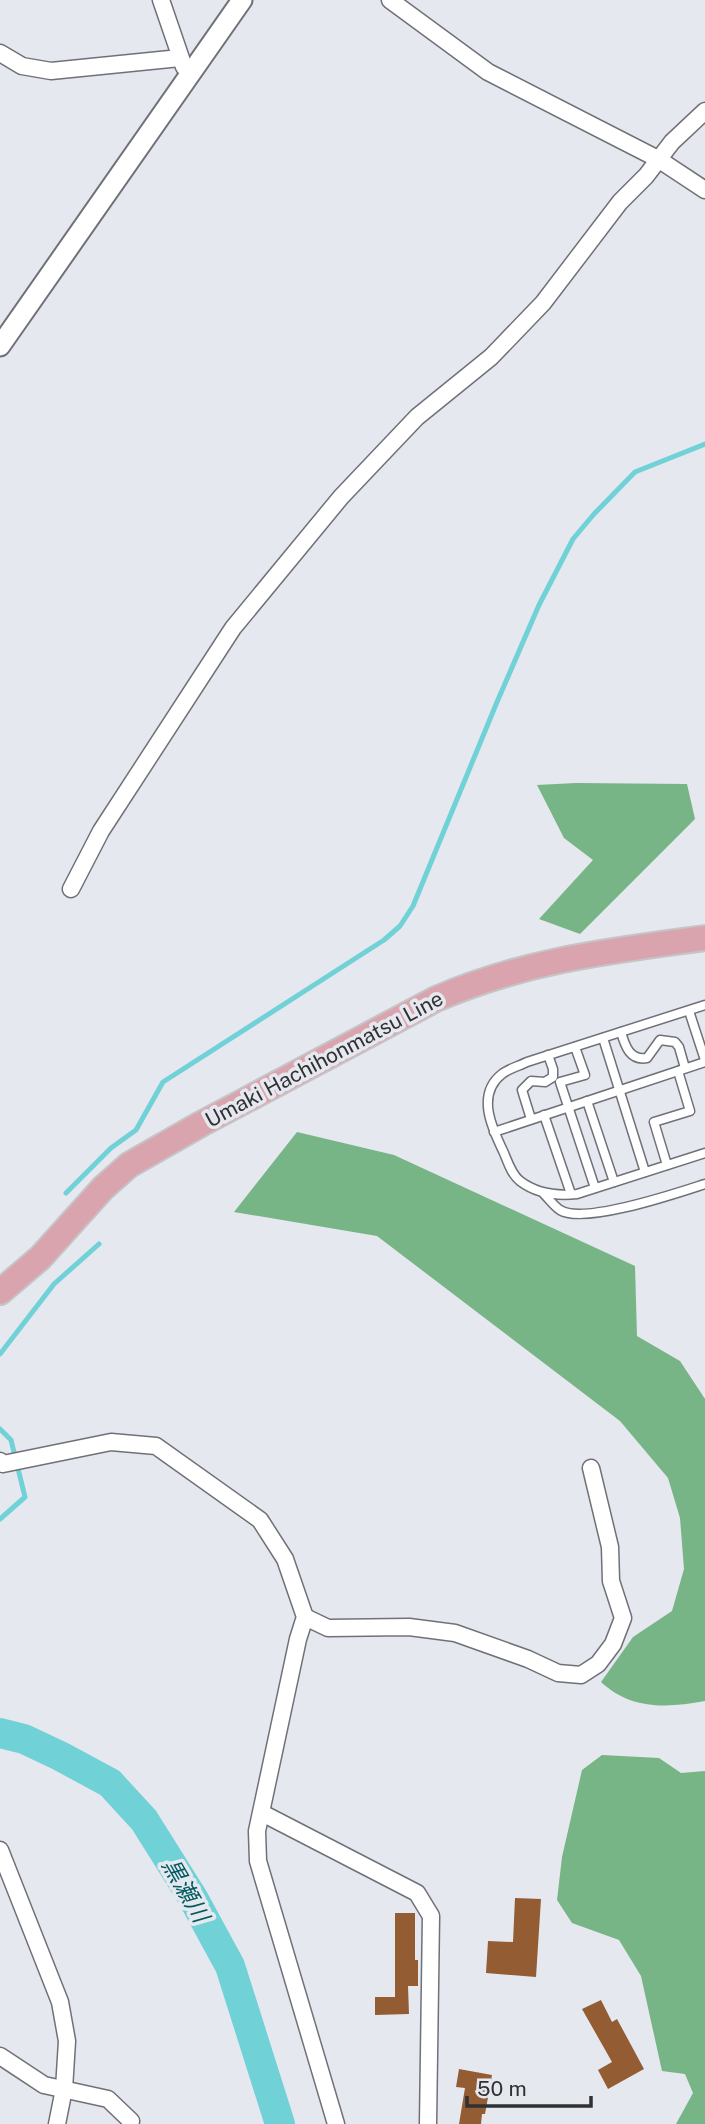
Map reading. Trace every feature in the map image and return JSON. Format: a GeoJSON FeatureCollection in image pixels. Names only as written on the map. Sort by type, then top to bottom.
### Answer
{"type":"FeatureCollection","features":[{"type":"Feature","properties":{"kind":"main road","name":"Umaki Hachihonmatsu Line"},"geometry":{"type":"LineString","coordinates":[[0,1292],[40,1258],[103,1188],[129,1165],[400,1017],[465,987],[528,967],[583,954],[705,938]]}},
{"type":"Feature","properties":{"kind":"street"},"geometry":{"type":"LineString","coordinates":[[161,0],[188,78]]}},
{"type":"Feature","properties":{"kind":"street"},"geometry":{"type":"LineString","coordinates":[[0,346],[242,0]]}},
{"type":"Feature","properties":{"kind":"street"},"geometry":{"type":"LineString","coordinates":[[390,0],[488,72],[658,159],[705,190]]}},
{"type":"Feature","properties":{"kind":"street"},"geometry":{"type":"LineString","coordinates":[[0,53],[22,66],[51,71],[180,58]]}},
{"type":"Feature","properties":{"kind":"street"},"geometry":{"type":"LineString","coordinates":[[71,889],[101,831],[233,628],[341,497],[417,417],[491,358],[543,303],[620,202],[646,176],[672,142],[705,110]]}},
{"type":"Feature","properties":{"kind":"street"},"geometry":{"type":"LineString","coordinates":[[0,1461],[3,1464],[111,1442],[156,1446],[260,1520],[285,1559],[305,1617],[257,1831],[258,1861],[335,2124]]}},
{"type":"Feature","properties":{"kind":"street"},"geometry":{"type":"LineString","coordinates":[[305,1617],[328,1628],[409,1627],[455,1633],[528,1659],[558,1673],[581,1675],[598,1664],[613,1644],[623,1618],[611,1581],[610,1547],[591,1468]]}},
{"type":"Feature","properties":{"kind":"street"},"geometry":{"type":"LineString","coordinates":[[262,1814],[417,1894],[431,1916],[428,2124]]}},
{"type":"Feature","properties":{"kind":"street"},"geometry":{"type":"LineString","coordinates":[[0,1850],[60,2001],[67,2041],[64,2089],[57,2124]]}},
{"type":"Feature","properties":{"kind":"street"},"geometry":{"type":"LineString","coordinates":[[0,2056],[44,2085],[108,2099],[131,2121],[130,2124]]}},
{"type":"Feature","properties":{"kind":"lane"},"geometry":{"type":"LineString","coordinates":[[705,1005],[548,1055],[501,1074],[491,1088],[487,1112],[513,1174],[521,1182],[555,1195],[595,1188],[705,1153]]}},
{"type":"Feature","properties":{"kind":"lane"},"geometry":{"type":"LineString","coordinates":[[494,1132],[705,1061],[689,1011]]}},
{"type":"Feature","properties":{"kind":"lane"},"geometry":{"type":"LineString","coordinates":[[621,1032],[625,1046],[632,1056],[639,1059],[647,1058],[660,1040],[675,1042],[679,1047],[690,1111],[654,1122],[667,1165]]}},
{"type":"Feature","properties":{"kind":"lane"},"geometry":{"type":"LineString","coordinates":[[603,1038],[645,1172]]}},
{"type":"Feature","properties":{"kind":"lane"},"geometry":{"type":"LineString","coordinates":[[575,1047],[584,1075],[560,1082],[595,1188]]}},
{"type":"Feature","properties":{"kind":"lane"},"geometry":{"type":"LineString","coordinates":[[531,1119],[522,1090],[531,1081],[545,1082],[553,1077],[554,1069],[548,1055]]}},
{"type":"Feature","properties":{"kind":"lane"},"geometry":{"type":"LineString","coordinates":[[587,1101],[614,1182]]}},
{"type":"Feature","properties":{"kind":"lane"},"geometry":{"type":"LineString","coordinates":[[544,1115],[571,1194]]}},
{"type":"Feature","properties":{"kind":"lane"},"geometry":{"type":"LineString","coordinates":[[541,1191],[561,1210],[579,1215],[636,1205],[705,1184]]}},
{"type":"Feature","properties":{"kind":"green space"},"geometry":{"type":"Polygon","coordinates":[[[687,784],[695,819],[580,934],[539,919],[593,860],[564,838],[537,785],[687,784]]]}},
{"type":"Feature","properties":{"kind":"green space"},"geometry":{"type":"Polygon","coordinates":[[[297,1132],[394,1155],[635,1266],[637,1336],[680,1361],[705,1399],[705,1701],[650,1705],[625,1698],[601,1682],[633,1637],[672,1611],[684,1569],[680,1518],[668,1478],[620,1421],[377,1236],[234,1212],[297,1132]]]}},
{"type":"Feature","properties":{"kind":"green space"},"geometry":{"type":"Polygon","coordinates":[[[602,1755],[659,1758],[681,1773],[705,1771],[705,2124],[676,2124],[693,2093],[685,2074],[662,2071],[641,1976],[619,1940],[572,1923],[557,1900],[562,1857],[582,1770],[602,1755]]]}},
{"type":"Feature","properties":{"kind":"building"},"geometry":{"type":"Polygon","coordinates":[[[515,1898],[541,1899],[536,1977],[486,1973],[488,1941],[513,1942],[515,1898]]]}},
{"type":"Feature","properties":{"kind":"building"},"geometry":{"type":"Polygon","coordinates":[[[395,1913],[415,1913],[418,1986],[408,1986],[409,2014],[375,2015],[375,1997],[395,1997],[395,1913]]]}},
{"type":"Feature","properties":{"kind":"building"},"geometry":{"type":"Polygon","coordinates":[[[601,2000],[612,2022],[617,2019],[644,2069],[608,2089],[598,2070],[612,2062],[582,2009],[601,2000]]]}},
{"type":"Feature","properties":{"kind":"building"},"geometry":{"type":"Polygon","coordinates":[[[459,2069],[492,2075],[481,2124],[459,2124],[465,2088],[456,2087],[459,2069]]]}},
{"type":"Feature","properties":{"kind":"waterway"},"geometry":{"type":"LineString","coordinates":[[66,1193],[111,1148],[136,1130],[163,1082],[384,940],[400,926],[413,906],[539,605],[573,539],[635,472],[705,444]]}},
{"type":"Feature","properties":{"kind":"waterway"},"geometry":{"type":"LineString","coordinates":[[0,1354],[54,1284],[99,1244]]}},
{"type":"Feature","properties":{"kind":"waterway"},"geometry":{"type":"LineString","coordinates":[[0,1429],[11,1440],[25,1497],[0,1519]]}},
{"type":"Feature","properties":{"kind":"waterway","name":"黒瀬川"},"geometry":{"type":"LineString","coordinates":[[0,1733],[24,1739],[110,1783],[144,1820],[193,1898],[230,1966],[280,2124]]}}]}
